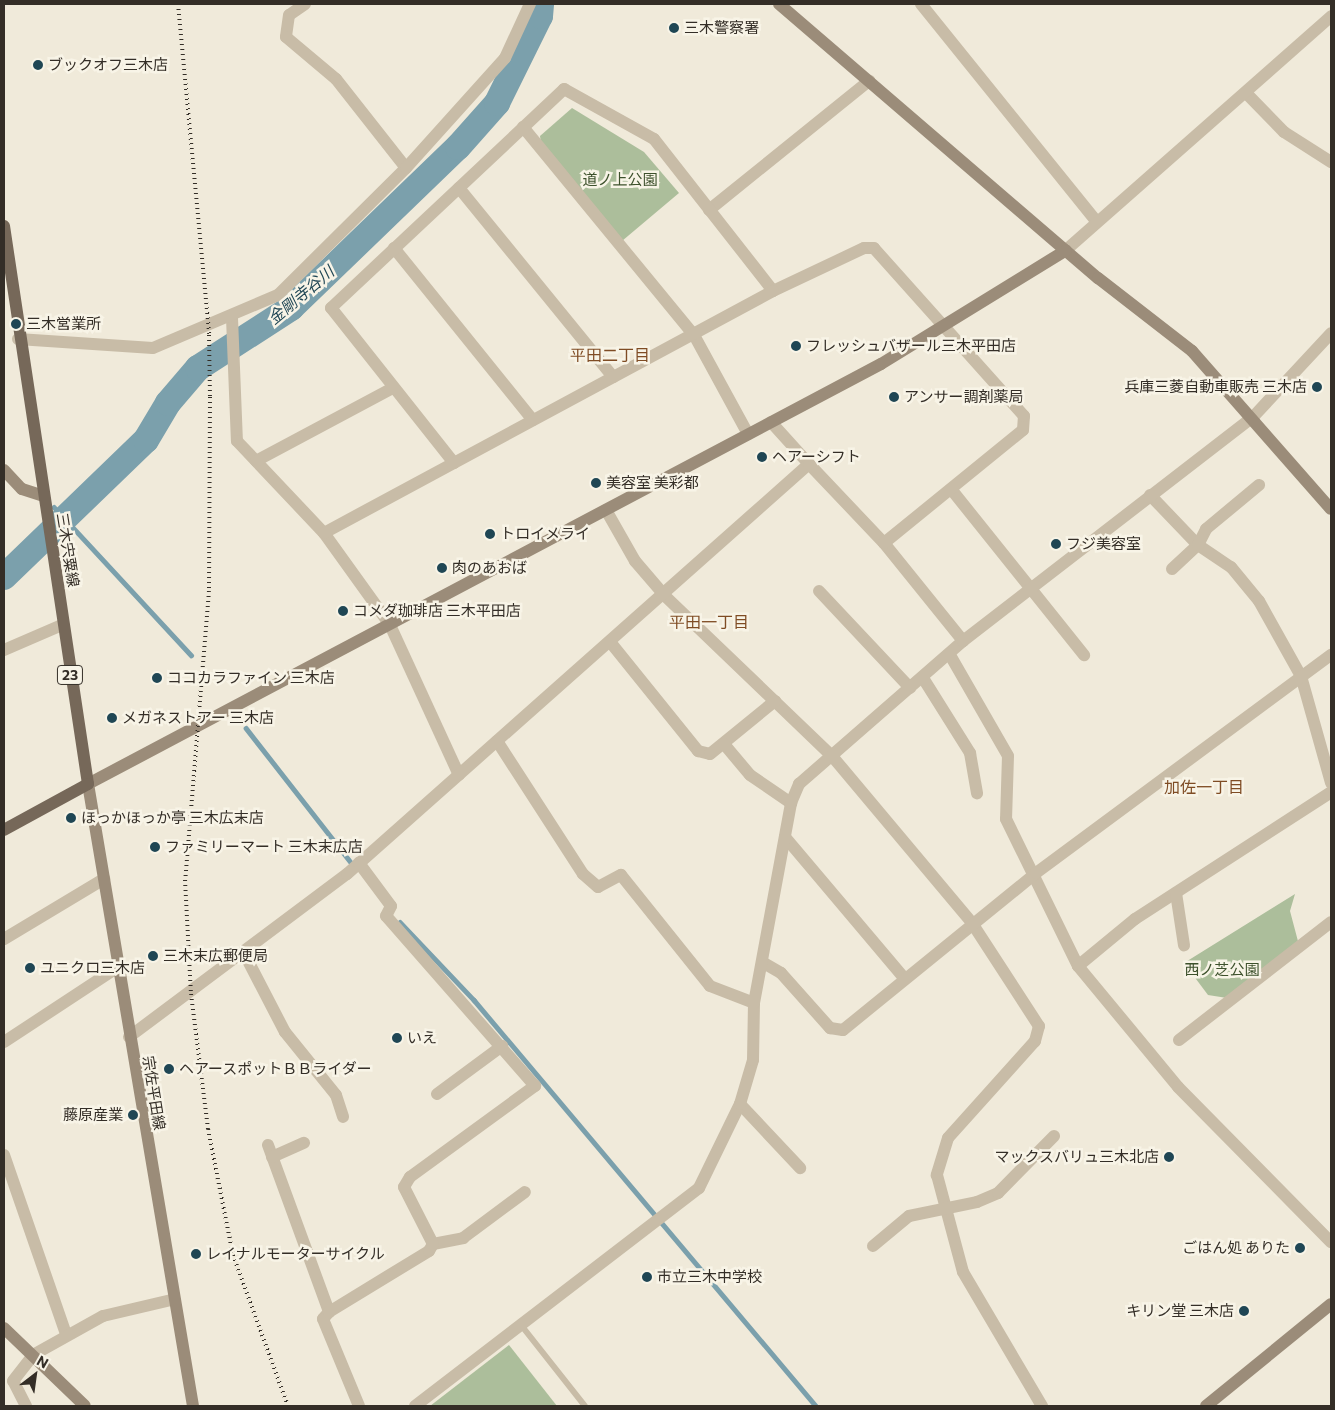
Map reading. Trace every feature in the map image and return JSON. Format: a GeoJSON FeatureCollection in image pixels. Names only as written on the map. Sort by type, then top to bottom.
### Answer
{"type":"FeatureCollection","features":[{"type":"Feature","properties":{"kind":"main road","name":"三木宍粟線"},"geometry":{"type":"LineString","coordinates":[[4,226],[18,338],[88,784]]}},
{"type":"Feature","properties":{"kind":"main road"},"geometry":{"type":"LineString","coordinates":[[4,830],[88,784]]}},
{"type":"Feature","properties":{"kind":"street"},"geometry":{"type":"LineString","coordinates":[[305,4],[289,15],[286,37],[336,78],[406,168]]}},
{"type":"Feature","properties":{"kind":"street"},"geometry":{"type":"LineString","coordinates":[[18,338],[153,348],[232,318],[278,295],[406,168],[505,58],[530,4]]}},
{"type":"Feature","properties":{"kind":"street"},"geometry":{"type":"LineString","coordinates":[[779,4],[1066,250],[1192,351],[1254,416],[1331,509]]}},
{"type":"Feature","properties":{"kind":"street"},"geometry":{"type":"LineString","coordinates":[[922,4],[1096,220]]}},
{"type":"Feature","properties":{"kind":"street"},"geometry":{"type":"LineString","coordinates":[[88,784],[771,422],[946,326],[1066,250],[1096,220],[1247,94],[1331,16]]}},
{"type":"Feature","properties":{"kind":"street"},"geometry":{"type":"LineString","coordinates":[[709,210],[869,81]]}},
{"type":"Feature","properties":{"kind":"street"},"geometry":{"type":"LineString","coordinates":[[454,463],[331,308],[564,89],[654,138],[773,291]]}},
{"type":"Feature","properties":{"kind":"street"},"geometry":{"type":"LineString","coordinates":[[1247,94],[1284,132],[1331,162]]}},
{"type":"Feature","properties":{"kind":"street"},"geometry":{"type":"LineString","coordinates":[[524,127],[694,335],[748,434]]}},
{"type":"Feature","properties":{"kind":"street"},"geometry":{"type":"LineString","coordinates":[[459,188],[613,376]]}},
{"type":"Feature","properties":{"kind":"street"},"geometry":{"type":"LineString","coordinates":[[394,248],[533,420]]}},
{"type":"Feature","properties":{"kind":"street"},"geometry":{"type":"LineString","coordinates":[[324,532],[773,291],[864,248],[874,248],[946,326],[1024,416],[1023,430],[884,543]]}},
{"type":"Feature","properties":{"kind":"street"},"geometry":{"type":"LineString","coordinates":[[232,318],[237,377],[237,440],[324,532],[390,625],[459,775]]}},
{"type":"Feature","properties":{"kind":"street"},"geometry":{"type":"LineString","coordinates":[[416,1406],[699,1188],[740,1104],[753,1060],[754,1003],[791,803],[799,784],[950,655],[963,641],[1254,416],[1331,333]]}},
{"type":"Feature","properties":{"kind":"street"},"geometry":{"type":"LineString","coordinates":[[256,461],[393,388]]}},
{"type":"Feature","properties":{"kind":"street"},"geometry":{"type":"LineString","coordinates":[[771,422],[884,543],[963,641]]}},
{"type":"Feature","properties":{"kind":"street"},"geometry":{"type":"LineString","coordinates":[[129,1037],[244,953],[359,863],[665,596],[809,464]]}},
{"type":"Feature","properties":{"kind":"street"},"geometry":{"type":"LineString","coordinates":[[4,470],[22,489],[44,500]]}},
{"type":"Feature","properties":{"kind":"street"},"geometry":{"type":"LineString","coordinates":[[1172,569],[1198,544],[1206,529],[1258,485]]}},
{"type":"Feature","properties":{"kind":"street"},"geometry":{"type":"LineString","coordinates":[[951,489],[1084,655]]}},
{"type":"Feature","properties":{"kind":"street"},"geometry":{"type":"LineString","coordinates":[[1150,496],[1198,544],[1231,567],[1259,601],[1301,676],[1331,783]]}},
{"type":"Feature","properties":{"kind":"street"},"geometry":{"type":"LineString","coordinates":[[606,510],[635,561],[665,596],[832,756],[972,923],[1040,1026],[1035,1041],[948,1138],[937,1174],[963,1272],[1042,1406]]}},
{"type":"Feature","properties":{"kind":"street"},"geometry":{"type":"LineString","coordinates":[[819,592],[910,688]]}},
{"type":"Feature","properties":{"kind":"street"},"geometry":{"type":"LineString","coordinates":[[4,650],[62,625]]}},
{"type":"Feature","properties":{"kind":"street"},"geometry":{"type":"LineString","coordinates":[[611,643],[698,751],[710,754],[775,701]]}},
{"type":"Feature","properties":{"kind":"street"},"geometry":{"type":"LineString","coordinates":[[950,655],[1008,756],[1006,819],[1036,873],[1078,966],[1178,1087],[1331,1242]]}},
{"type":"Feature","properties":{"kind":"street"},"geometry":{"type":"LineString","coordinates":[[762,962],[782,973],[836,1031],[1036,873],[1331,655]]}},
{"type":"Feature","properties":{"kind":"street"},"geometry":{"type":"LineString","coordinates":[[923,678],[970,753],[977,793]]}},
{"type":"Feature","properties":{"kind":"street"},"geometry":{"type":"LineString","coordinates":[[497,741],[583,874],[598,887],[621,874],[710,986],[754,1003]]}},
{"type":"Feature","properties":{"kind":"street"},"geometry":{"type":"LineString","coordinates":[[724,744],[750,775],[791,803]]}},
{"type":"Feature","properties":{"kind":"street","name":"宗佐平田線"},"geometry":{"type":"LineString","coordinates":[[88,784],[172,1300],[192,1406]]}},
{"type":"Feature","properties":{"kind":"street"},"geometry":{"type":"LineString","coordinates":[[1078,966],[1176,893],[1331,792]]}},
{"type":"Feature","properties":{"kind":"street"},"geometry":{"type":"LineString","coordinates":[[785,837],[904,978]]}},
{"type":"Feature","properties":{"kind":"street"},"geometry":{"type":"LineString","coordinates":[[359,863],[391,906],[386,916],[502,1046],[535,1086],[410,1177],[404,1187],[433,1244]]}},
{"type":"Feature","properties":{"kind":"street"},"geometry":{"type":"LineString","coordinates":[[4,938],[104,879]]}},
{"type":"Feature","properties":{"kind":"street"},"geometry":{"type":"LineString","coordinates":[[1176,893],[1184,945]]}},
{"type":"Feature","properties":{"kind":"street"},"geometry":{"type":"LineString","coordinates":[[1179,1040],[1331,922]]}},
{"type":"Feature","properties":{"kind":"street"},"geometry":{"type":"LineString","coordinates":[[244,953],[285,1032],[308,1055],[336,1095],[343,1117]]}},
{"type":"Feature","properties":{"kind":"street"},"geometry":{"type":"LineString","coordinates":[[4,1042],[118,967]]}},
{"type":"Feature","properties":{"kind":"street"},"geometry":{"type":"LineString","coordinates":[[437,1094],[502,1046]]}},
{"type":"Feature","properties":{"kind":"street"},"geometry":{"type":"LineString","coordinates":[[740,1104],[800,1168]]}},
{"type":"Feature","properties":{"kind":"street"},"geometry":{"type":"LineString","coordinates":[[873,1246],[909,1216],[944,1206],[977,1202],[998,1193],[1054,1136]]}},
{"type":"Feature","properties":{"kind":"street"},"geometry":{"type":"LineString","coordinates":[[304,1143],[270,1151],[329,1312]]}},
{"type":"Feature","properties":{"kind":"street"},"geometry":{"type":"LineString","coordinates":[[4,1154],[66,1334]]}},
{"type":"Feature","properties":{"kind":"street"},"geometry":{"type":"LineString","coordinates":[[359,1406],[323,1319],[329,1312],[429,1251],[433,1244],[463,1238],[526,1193]]}},
{"type":"Feature","properties":{"kind":"street"},"geometry":{"type":"LineString","coordinates":[[26,1406],[12,1381],[32,1355],[66,1334],[103,1316],[172,1300]]}},
{"type":"Feature","properties":{"kind":"street"},"geometry":{"type":"LineString","coordinates":[[1206,1406],[1331,1304]]}},
{"type":"Feature","properties":{"kind":"street"},"geometry":{"type":"LineString","coordinates":[[4,1328],[85,1406]]}},
{"type":"Feature","properties":{"kind":"lane"},"geometry":{"type":"LineString","coordinates":[[521,1325],[585,1406]]}},
{"type":"Feature","properties":{"kind":"green space","name":"道ノ上公園"},"geometry":{"type":"Polygon","coordinates":[[[572,108],[644,152],[679,193],[622,241],[541,143],[540,136],[572,108]]]}},
{"type":"Feature","properties":{"kind":"green space","name":"西ノ芝公園"},"geometry":{"type":"Polygon","coordinates":[[[1295,894],[1290,911],[1299,945],[1227,998],[1208,995],[1184,963],[1295,894]]]}},
{"type":"Feature","properties":{"kind":"green space"},"geometry":{"type":"Polygon","coordinates":[[[509,1345],[557,1406],[430,1406],[509,1345]]]}},
{"type":"Feature","properties":{"kind":"waterway","name":"金剛寺谷川"},"geometry":{"type":"LineString","coordinates":[[4,577],[146,440],[168,403],[198,368],[291,308],[458,147],[497,103],[540,16],[541,4]]}},
{"type":"Feature","properties":{"kind":"waterway"},"geometry":{"type":"LineString","coordinates":[[54,507],[191,655]]}},
{"type":"Feature","properties":{"kind":"waterway"},"geometry":{"type":"LineString","coordinates":[[246,728],[354,866]]}},
{"type":"Feature","properties":{"kind":"waterway"},"geometry":{"type":"LineString","coordinates":[[400,922],[474,1000],[816,1406]]}},
{"type":"Feature","properties":{"kind":"railway"},"geometry":{"type":"LineString","coordinates":[[178,4],[209,335],[210,397],[209,591],[185,880],[191,994],[208,1129],[233,1255],[288,1406]]}},
{"type":"Feature","properties":{"kind":"place","name":"三木警察署"},"geometry":{"type":"Point","coordinates":[674,28]}},
{"type":"Feature","properties":{"kind":"place","name":"ブックオフ三木店"},"geometry":{"type":"Point","coordinates":[38,65]}},
{"type":"Feature","properties":{"kind":"place","name":"三木営業所"},"geometry":{"type":"Point","coordinates":[16,324]}},
{"type":"Feature","properties":{"kind":"place","name":"フレッシュバザール三木平田店"},"geometry":{"type":"Point","coordinates":[796,346]}},
{"type":"Feature","properties":{"kind":"place","name":"兵庫三菱自動車販売 三木店"},"geometry":{"type":"Point","coordinates":[1317,387]}},
{"type":"Feature","properties":{"kind":"place","name":"アンサー調剤薬局"},"geometry":{"type":"Point","coordinates":[894,397]}},
{"type":"Feature","properties":{"kind":"place","name":"ヘアーシフト"},"geometry":{"type":"Point","coordinates":[762,457]}},
{"type":"Feature","properties":{"kind":"place","name":"美容室 美彩都"},"geometry":{"type":"Point","coordinates":[596,483]}},
{"type":"Feature","properties":{"kind":"place","name":"トロイメライ"},"geometry":{"type":"Point","coordinates":[490,534]}},
{"type":"Feature","properties":{"kind":"place","name":"フジ美容室"},"geometry":{"type":"Point","coordinates":[1056,544]}},
{"type":"Feature","properties":{"kind":"place","name":"肉のあおば"},"geometry":{"type":"Point","coordinates":[442,568]}},
{"type":"Feature","properties":{"kind":"place","name":"コメダ珈琲店 三木平田店"},"geometry":{"type":"Point","coordinates":[343,611]}},
{"type":"Feature","properties":{"kind":"place","name":"ココカラファイン 三木店"},"geometry":{"type":"Point","coordinates":[157,678]}},
{"type":"Feature","properties":{"kind":"place","name":"メガネストアー 三木店"},"geometry":{"type":"Point","coordinates":[112,718]}},
{"type":"Feature","properties":{"kind":"place","name":"ほっかほっか亭 三木広末店"},"geometry":{"type":"Point","coordinates":[71,818]}},
{"type":"Feature","properties":{"kind":"place","name":"ファミリーマート 三木末広店"},"geometry":{"type":"Point","coordinates":[155,847]}},
{"type":"Feature","properties":{"kind":"place","name":"三木末広郵便局"},"geometry":{"type":"Point","coordinates":[153,956]}},
{"type":"Feature","properties":{"kind":"place","name":"ユニクロ三木店"},"geometry":{"type":"Point","coordinates":[30,968]}},
{"type":"Feature","properties":{"kind":"place","name":"いえ"},"geometry":{"type":"Point","coordinates":[397,1038]}},
{"type":"Feature","properties":{"kind":"place","name":"ヘアースポットＢＢライダー"},"geometry":{"type":"Point","coordinates":[169,1069]}},
{"type":"Feature","properties":{"kind":"place","name":"藤原産業"},"geometry":{"type":"Point","coordinates":[133,1115]}},
{"type":"Feature","properties":{"kind":"place","name":"マックスバリュ三木北店"},"geometry":{"type":"Point","coordinates":[1169,1157]}},
{"type":"Feature","properties":{"kind":"place","name":"ごはん処 ありた"},"geometry":{"type":"Point","coordinates":[1300,1248]}},
{"type":"Feature","properties":{"kind":"place","name":"レイナルモーターサイクル"},"geometry":{"type":"Point","coordinates":[196,1254]}},
{"type":"Feature","properties":{"kind":"place","name":"市立三木中学校"},"geometry":{"type":"Point","coordinates":[647,1277]}},
{"type":"Feature","properties":{"kind":"place","name":"キリン堂 三木店"},"geometry":{"type":"Point","coordinates":[1244,1311]}},
{"type":"Feature","properties":{"kind":"district","name":"平田二丁目"},"geometry":{"type":"Point","coordinates":[610,355]}},
{"type":"Feature","properties":{"kind":"district","name":"平田一丁目"},"geometry":{"type":"Point","coordinates":[709,622]}},
{"type":"Feature","properties":{"kind":"district","name":"加佐一丁目"},"geometry":{"type":"Point","coordinates":[1204,787]}}]}
